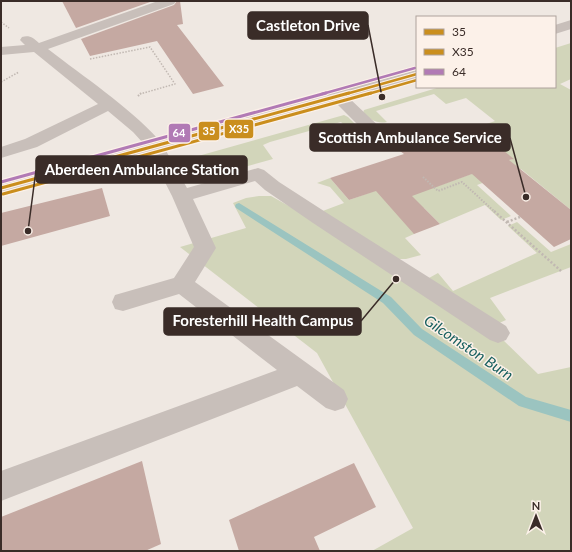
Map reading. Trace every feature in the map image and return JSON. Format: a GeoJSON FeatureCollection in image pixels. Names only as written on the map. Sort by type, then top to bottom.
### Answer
{"type":"FeatureCollection","features":[{"type":"Feature","properties":{"kind":"street"},"geometry":{"type":"LineString","coordinates":[[1,51],[32,44],[170,1]]}},
{"type":"Feature","properties":{"kind":"street"},"geometry":{"type":"LineString","coordinates":[[556,30],[571,24]]}},
{"type":"Feature","properties":{"kind":"street"},"geometry":{"type":"LineString","coordinates":[[32,44],[115,108],[139,128],[155,146],[182,196],[205,248],[182,284],[123,302]]}},
{"type":"Feature","properties":{"kind":"street"},"geometry":{"type":"LineString","coordinates":[[1,187],[416,74]]}},
{"type":"Feature","properties":{"kind":"street"},"geometry":{"type":"LineString","coordinates":[[338,96],[380,136]]}},
{"type":"Feature","properties":{"kind":"street"},"geometry":{"type":"LineString","coordinates":[[1,153],[31,143],[115,108]]}},
{"type":"Feature","properties":{"kind":"street"},"geometry":{"type":"LineString","coordinates":[[182,196],[258,174],[272,186],[308,210],[498,333]]}},
{"type":"Feature","properties":{"kind":"street"},"geometry":{"type":"LineString","coordinates":[[182,284],[335,399]]}},
{"type":"Feature","properties":{"kind":"street"},"geometry":{"type":"LineString","coordinates":[[1,486],[300,373]]}},
{"type":"Feature","properties":{"kind":"path"},"geometry":{"type":"LineString","coordinates":[[64,68],[87,60],[150,47],[175,84],[142,92],[115,108]]}},
{"type":"Feature","properties":{"kind":"path"},"geometry":{"type":"LineString","coordinates":[[423,177],[438,191],[462,182],[561,271]]}},
{"type":"Feature","properties":{"kind":"path"},"geometry":{"type":"LineString","coordinates":[[507,222],[520,217]]}},
{"type":"Feature","properties":{"kind":"green space"},"geometry":{"type":"Polygon","coordinates":[[[571,43],[571,79],[560,84],[571,90],[571,210],[521,169],[477,185],[511,216],[501,220],[485,205],[440,224],[424,208],[414,234],[405,238],[421,255],[406,259],[392,259],[320,212],[344,203],[330,187],[317,183],[330,178],[349,200],[425,173],[438,186],[513,159],[475,128],[495,121],[466,98],[446,104],[434,94],[376,111],[387,122],[374,121],[363,113],[364,110],[437,88],[556,88],[556,48],[571,43]]]}},
{"type":"Feature","properties":{"kind":"green space"},"geometry":{"type":"Polygon","coordinates":[[[344,115],[356,125],[352,133],[341,122],[270,142],[263,145],[273,159],[198,180],[193,180],[179,170],[179,167],[184,160],[344,115]]]}},
{"type":"Feature","properties":{"kind":"green space"},"geometry":{"type":"Polygon","coordinates":[[[271,196],[314,220],[503,340],[538,374],[571,367],[571,551],[372,551],[413,528],[317,353],[180,247],[246,228],[233,203],[246,198],[271,196]]]}},
{"type":"Feature","properties":{"kind":"green space"},"geometry":{"type":"Polygon","coordinates":[[[517,222],[551,252],[571,244],[571,267],[490,298],[506,320],[497,324],[429,278],[438,273],[453,291],[537,253],[508,226],[517,222]]]}},
{"type":"Feature","properties":{"kind":"building"},"geometry":{"type":"Polygon","coordinates":[[[62,1],[153,1],[76,28],[62,1]]]}},
{"type":"Feature","properties":{"kind":"building"},"geometry":{"type":"Polygon","coordinates":[[[177,1],[180,1],[183,24],[177,25],[224,86],[193,94],[157,41],[90,56],[81,39],[174,5],[177,1]]]}},
{"type":"Feature","properties":{"kind":"building"},"geometry":{"type":"Polygon","coordinates":[[[475,128],[514,159],[509,160],[571,210],[571,239],[554,247],[472,174],[412,196],[440,224],[414,234],[376,191],[349,200],[330,178],[404,154],[400,151],[475,128]]]}},
{"type":"Feature","properties":{"kind":"building"},"geometry":{"type":"Polygon","coordinates":[[[102,188],[110,216],[1,246],[1,213],[102,188]]]}},
{"type":"Feature","properties":{"kind":"building"},"geometry":{"type":"Polygon","coordinates":[[[142,461],[161,544],[145,551],[1,551],[1,517],[142,461]]]}},
{"type":"Feature","properties":{"kind":"building"},"geometry":{"type":"Polygon","coordinates":[[[354,463],[376,507],[314,537],[320,551],[239,551],[229,520],[354,463]]]}},
{"type":"Feature","properties":{"kind":"waterway","name":"Gilcomston Burn"},"geometry":{"type":"LineString","coordinates":[[239,206],[387,300],[418,332],[523,402],[571,416]]}},
{"type":"Feature","properties":{"kind":"transit line","name":"64"},"geometry":{"type":"LineString","coordinates":[[1,182],[415,68]]}},
{"type":"Feature","properties":{"kind":"transit line","name":"35"},"geometry":{"type":"LineString","coordinates":[[1,188],[416,74]]}},
{"type":"Feature","properties":{"kind":"transit line","name":"X35"},"geometry":{"type":"LineString","coordinates":[[3,194],[416,80]]}},
{"type":"Feature","properties":{"kind":"place","name":"Castleton Drive"},"geometry":{"type":"Point","coordinates":[382,97]}},
{"type":"Feature","properties":{"kind":"place","name":"Scottish Ambulance Service"},"geometry":{"type":"Point","coordinates":[526,197]}},
{"type":"Feature","properties":{"kind":"place","name":"Aberdeen Ambulance Station"},"geometry":{"type":"Point","coordinates":[28,231]}},
{"type":"Feature","properties":{"kind":"place","name":"Foresterhill Health Campus"},"geometry":{"type":"Point","coordinates":[396,279]}}]}
